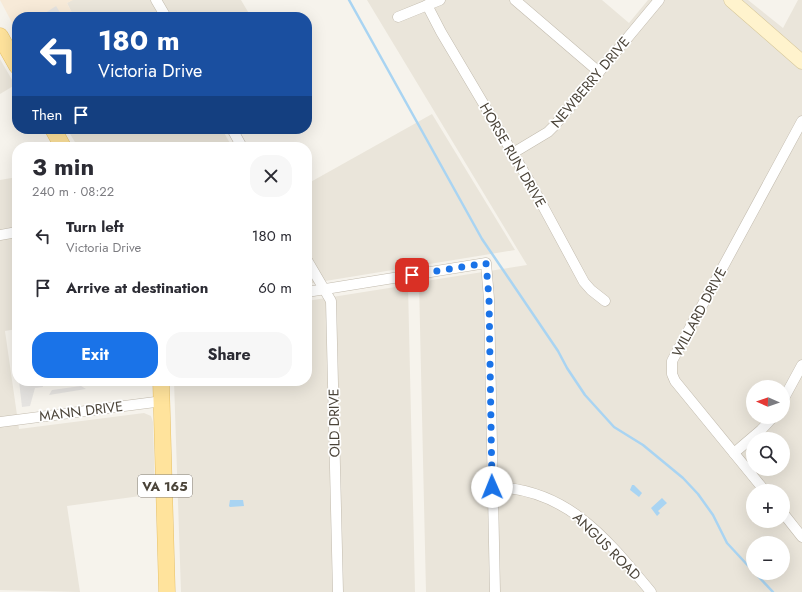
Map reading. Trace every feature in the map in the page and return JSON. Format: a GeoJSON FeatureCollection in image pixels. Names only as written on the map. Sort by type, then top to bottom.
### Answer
{"type":"FeatureCollection","features":[{"type":"Feature","properties":{"kind":"main road"},"geometry":{"type":"LineString","coordinates":[[735,1],[802,62]]}},
{"type":"Feature","properties":{"kind":"main road"},"geometry":{"type":"LineString","coordinates":[[0,36],[12,57]]}},
{"type":"Feature","properties":{"kind":"main road","name":"VA 165"},"geometry":{"type":"LineString","coordinates":[[162,386],[167,592]]}},
{"type":"Feature","properties":{"kind":"street"},"geometry":{"type":"LineString","coordinates":[[156,0],[163,12]]}},
{"type":"Feature","properties":{"kind":"street"},"geometry":{"type":"LineString","coordinates":[[398,17],[440,0]]}},
{"type":"Feature","properties":{"kind":"street"},"geometry":{"type":"LineString","coordinates":[[515,0],[599,72]]}},
{"type":"Feature","properties":{"kind":"street","name":"NEWBERRY DRIVE"},"geometry":{"type":"LineString","coordinates":[[513,154],[548,132],[590,86],[599,72],[658,0]]}},
{"type":"Feature","properties":{"kind":"street","name":"HORSE RUN DRIVE"},"geometry":{"type":"LineString","coordinates":[[427,5],[441,32],[513,154],[584,282],[591,290],[605,301]]}},
{"type":"Feature","properties":{"kind":"street","name":"WILLARD DRIVE"},"geometry":{"type":"LineString","coordinates":[[759,484],[675,381],[672,374],[672,362],[802,121]]}},
{"type":"Feature","properties":{"kind":"street"},"geometry":{"type":"LineString","coordinates":[[0,235],[12,233]]}},
{"type":"Feature","properties":{"kind":"street"},"geometry":{"type":"LineString","coordinates":[[312,291],[486,263],[489,298],[495,592]]}},
{"type":"Feature","properties":{"kind":"street","name":"OLD DRIVE"},"geometry":{"type":"LineString","coordinates":[[312,269],[331,301],[338,592]]}},
{"type":"Feature","properties":{"kind":"street"},"geometry":{"type":"LineString","coordinates":[[790,387],[802,365]]}},
{"type":"Feature","properties":{"kind":"street","name":"MANN DRIVE"},"geometry":{"type":"LineString","coordinates":[[0,422],[163,401]]}},
{"type":"Feature","properties":{"kind":"street"},"geometry":{"type":"LineString","coordinates":[[734,453],[767,424]]}},
{"type":"Feature","properties":{"kind":"street","name":"ANGUS ROAD"},"geometry":{"type":"LineString","coordinates":[[492,487],[518,489],[536,493],[560,503],[576,513],[630,567],[651,592]]}},
{"type":"Feature","properties":{"kind":"street"},"geometry":{"type":"LineString","coordinates":[[790,522],[802,537]]}},
{"type":"Feature","properties":{"kind":"shaded area"},"geometry":{"type":"Polygon","coordinates":[[[0,0],[73,0],[67,3],[72,12],[12,12],[12,23],[0,0]]]}},
{"type":"Feature","properties":{"kind":"shaded area"},"geometry":{"type":"Polygon","coordinates":[[[72,0],[241,0],[248,12],[72,12],[67,3],[72,0]]]}},
{"type":"Feature","properties":{"kind":"shaded area"},"geometry":{"type":"Polygon","coordinates":[[[367,0],[602,0],[629,23],[648,0],[748,0],[783,28],[798,0],[802,0],[802,592],[426,592],[419,282],[527,265],[367,0]]]}},
{"type":"Feature","properties":{"kind":"shaded area"},"geometry":{"type":"Polygon","coordinates":[[[56,6],[60,12],[47,12],[56,6]]]}},
{"type":"Feature","properties":{"kind":"shaded area"},"geometry":{"type":"Polygon","coordinates":[[[0,59],[12,80],[12,87],[0,94],[0,59]]]}},
{"type":"Feature","properties":{"kind":"shaded area"},"geometry":{"type":"Polygon","coordinates":[[[432,114],[515,250],[312,283],[312,181],[432,114]]]}},
{"type":"Feature","properties":{"kind":"shaded area"},"geometry":{"type":"Polygon","coordinates":[[[70,134],[225,134],[229,142],[75,142],[70,134]]]}},
{"type":"Feature","properties":{"kind":"shaded area"},"geometry":{"type":"Polygon","coordinates":[[[12,178],[12,330],[5,331],[19,429],[144,413],[151,416],[153,422],[155,494],[67,506],[80,592],[0,590],[0,180],[12,178]]]}},
{"type":"Feature","properties":{"kind":"shaded area"},"geometry":{"type":"Polygon","coordinates":[[[408,285],[415,592],[181,592],[174,386],[312,386],[312,300],[408,285]]]}},
{"type":"Feature","properties":{"kind":"shaded area"},"geometry":{"type":"Polygon","coordinates":[[[20,386],[43,386],[35,388],[30,406],[22,407],[20,386]]]}},
{"type":"Feature","properties":{"kind":"shaded area"},"geometry":{"type":"Polygon","coordinates":[[[81,386],[86,389],[49,395],[52,390],[81,386]]]}},
{"type":"Feature","properties":{"kind":"water"},"geometry":{"type":"Polygon","coordinates":[[[632,485],[634,485],[642,493],[639,497],[630,490],[632,485]]]}},
{"type":"Feature","properties":{"kind":"water"},"geometry":{"type":"Polygon","coordinates":[[[662,498],[667,503],[658,511],[660,513],[657,516],[651,508],[662,498]]]}},
{"type":"Feature","properties":{"kind":"water"},"geometry":{"type":"Polygon","coordinates":[[[230,500],[243,500],[244,506],[230,507],[230,500]]]}},
{"type":"Feature","properties":{"kind":"waterway"},"geometry":{"type":"LineString","coordinates":[[349,0],[482,239],[558,351],[567,368],[585,395],[614,427],[643,445],[683,478],[698,494],[713,515],[727,543],[746,563]]}},
{"type":"Feature","properties":{"kind":"waterway"},"geometry":{"type":"LineString","coordinates":[[762,580],[773,592]]}},
{"type":"Feature","properties":{"kind":"route"},"geometry":{"type":"LineString","coordinates":[[412,275],[486,263],[489,298],[492,487]]}}]}
